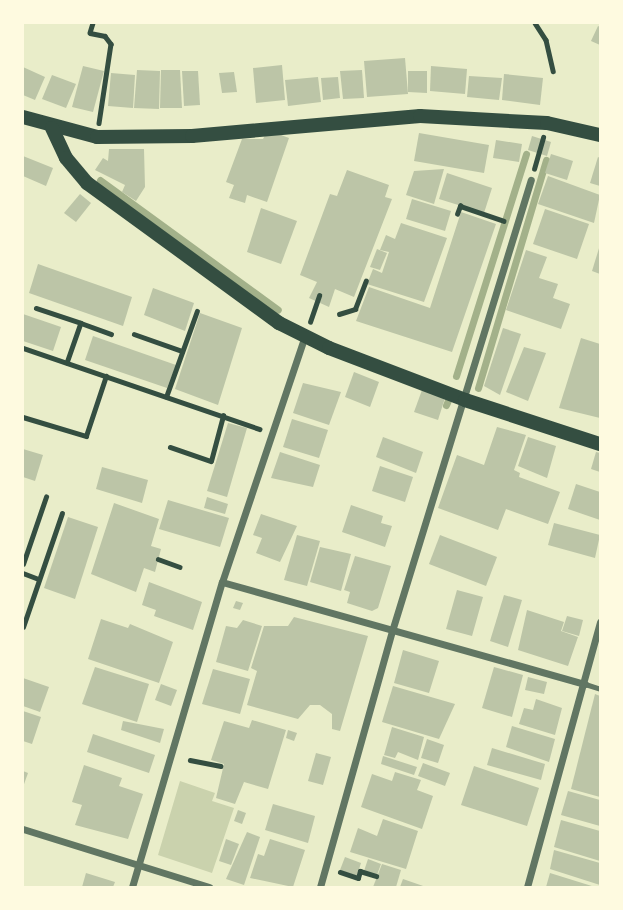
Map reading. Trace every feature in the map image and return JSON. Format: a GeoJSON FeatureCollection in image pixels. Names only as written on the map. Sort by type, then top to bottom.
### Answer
{"type":"FeatureCollection","features":[{"type":"Feature","properties":{"kind":"main road"},"geometry":{"type":"LineString","coordinates":[[23,117],[52,128],[97,137],[192,136],[420,116],[535,122],[600,135]]}},
{"type":"Feature","properties":{"kind":"main road"},"geometry":{"type":"LineString","coordinates":[[52,128],[65,158],[87,183],[230,290],[304,336],[465,400],[600,444]]}},
{"type":"Feature","properties":{"kind":"street"},"geometry":{"type":"LineString","coordinates":[[320,887],[392,631],[531,180]]}},
{"type":"Feature","properties":{"kind":"street"},"geometry":{"type":"LineString","coordinates":[[132,887],[222,582],[304,336]]}},
{"type":"Feature","properties":{"kind":"street"},"geometry":{"type":"LineString","coordinates":[[222,582],[585,684]]}},
{"type":"Feature","properties":{"kind":"street"},"geometry":{"type":"LineString","coordinates":[[527,887],[600,622]]}},
{"type":"Feature","properties":{"kind":"street"},"geometry":{"type":"LineString","coordinates":[[23,829],[209,887]]}},
{"type":"Feature","properties":{"kind":"lane"},"geometry":{"type":"LineString","coordinates":[[585,684],[600,689]]}},
{"type":"Feature","properties":{"kind":"path"},"geometry":{"type":"LineString","coordinates":[[93,23],[90,33],[105,36],[111,44],[97,137]]}},
{"type":"Feature","properties":{"kind":"path"},"geometry":{"type":"LineString","coordinates":[[535,23],[546,40],[554,71]]}},
{"type":"Feature","properties":{"kind":"path"},"geometry":{"type":"LineString","coordinates":[[457,214],[460,206],[519,225]]}},
{"type":"Feature","properties":{"kind":"path"},"geometry":{"type":"LineString","coordinates":[[339,314],[355,309],[366,281]]}},
{"type":"Feature","properties":{"kind":"path"},"geometry":{"type":"LineString","coordinates":[[304,336],[319,296]]}},
{"type":"Feature","properties":{"kind":"path"},"geometry":{"type":"LineString","coordinates":[[36,308],[111,334]]}},
{"type":"Feature","properties":{"kind":"path"},"geometry":{"type":"LineString","coordinates":[[166,397],[197,311]]}},
{"type":"Feature","properties":{"kind":"path"},"geometry":{"type":"LineString","coordinates":[[67,363],[80,323]]}},
{"type":"Feature","properties":{"kind":"path"},"geometry":{"type":"LineString","coordinates":[[134,334],[182,351]]}},
{"type":"Feature","properties":{"kind":"path"},"geometry":{"type":"LineString","coordinates":[[23,348],[270,432]]}},
{"type":"Feature","properties":{"kind":"path"},"geometry":{"type":"LineString","coordinates":[[23,417],[86,436],[106,376]]}},
{"type":"Feature","properties":{"kind":"path"},"geometry":{"type":"LineString","coordinates":[[170,447],[211,461],[223,416]]}},
{"type":"Feature","properties":{"kind":"path"},"geometry":{"type":"LineString","coordinates":[[23,564],[46,497]]}},
{"type":"Feature","properties":{"kind":"path"},"geometry":{"type":"LineString","coordinates":[[23,627],[62,513]]}},
{"type":"Feature","properties":{"kind":"path"},"geometry":{"type":"LineString","coordinates":[[158,559],[180,567]]}},
{"type":"Feature","properties":{"kind":"path"},"geometry":{"type":"LineString","coordinates":[[23,573],[39,579]]}},
{"type":"Feature","properties":{"kind":"path"},"geometry":{"type":"LineString","coordinates":[[190,760],[220,766]]}},
{"type":"Feature","properties":{"kind":"path"},"geometry":{"type":"LineString","coordinates":[[340,872],[358,878],[360,871],[376,876]]}},
{"type":"Feature","properties":{"kind":"green space"},"geometry":{"type":"Polygon","coordinates":[[[180,781],[215,793],[212,801],[234,808],[212,873],[158,855],[180,781]]]}},
{"type":"Feature","properties":{"kind":"building"},"geometry":{"type":"Polygon","coordinates":[[[598,26],[600,27],[600,45],[591,41],[598,26]]]}},
{"type":"Feature","properties":{"kind":"building"},"geometry":{"type":"Polygon","coordinates":[[[405,58],[408,94],[367,97],[364,61],[405,58]]]}},
{"type":"Feature","properties":{"kind":"building"},"geometry":{"type":"Polygon","coordinates":[[[282,65],[285,100],[256,103],[253,68],[282,65]]]}},
{"type":"Feature","properties":{"kind":"building"},"geometry":{"type":"Polygon","coordinates":[[[83,66],[104,71],[93,112],[72,107],[83,66]]]}},
{"type":"Feature","properties":{"kind":"building"},"geometry":{"type":"Polygon","coordinates":[[[431,66],[467,69],[465,94],[430,91],[431,66]]]}},
{"type":"Feature","properties":{"kind":"building"},"geometry":{"type":"Polygon","coordinates":[[[23,67],[45,77],[35,100],[23,95],[23,67]]]}},
{"type":"Feature","properties":{"kind":"building"},"geometry":{"type":"Polygon","coordinates":[[[137,70],[160,71],[159,109],[134,108],[137,70]]]}},
{"type":"Feature","properties":{"kind":"building"},"geometry":{"type":"Polygon","coordinates":[[[161,70],[180,70],[182,108],[160,108],[161,70]]]}},
{"type":"Feature","properties":{"kind":"building"},"geometry":{"type":"Polygon","coordinates":[[[362,70],[364,98],[343,99],[340,71],[362,70]]]}},
{"type":"Feature","properties":{"kind":"building"},"geometry":{"type":"Polygon","coordinates":[[[182,71],[198,71],[200,105],[184,106],[182,71]]]}},
{"type":"Feature","properties":{"kind":"building"},"geometry":{"type":"Polygon","coordinates":[[[408,71],[427,71],[427,93],[408,92],[408,71]]]}},
{"type":"Feature","properties":{"kind":"building"},"geometry":{"type":"Polygon","coordinates":[[[234,72],[237,92],[222,93],[219,73],[234,72]]]}},
{"type":"Feature","properties":{"kind":"building"},"geometry":{"type":"Polygon","coordinates":[[[111,73],[135,75],[133,108],[108,106],[111,73]]]}},
{"type":"Feature","properties":{"kind":"building"},"geometry":{"type":"Polygon","coordinates":[[[504,74],[543,78],[540,105],[502,100],[504,74]]]}},
{"type":"Feature","properties":{"kind":"building"},"geometry":{"type":"Polygon","coordinates":[[[52,75],[76,84],[66,108],[42,99],[52,75]]]}},
{"type":"Feature","properties":{"kind":"building"},"geometry":{"type":"Polygon","coordinates":[[[469,76],[502,78],[499,100],[467,97],[469,76]]]}},
{"type":"Feature","properties":{"kind":"building"},"geometry":{"type":"Polygon","coordinates":[[[318,77],[321,102],[288,106],[285,80],[318,77]]]}},
{"type":"Feature","properties":{"kind":"building"},"geometry":{"type":"Polygon","coordinates":[[[338,77],[340,98],[323,100],[321,78],[338,77]]]}},
{"type":"Feature","properties":{"kind":"building"},"geometry":{"type":"Polygon","coordinates":[[[268,130],[289,138],[267,202],[247,195],[245,203],[229,198],[234,185],[226,182],[242,139],[263,139],[268,130]]]}},
{"type":"Feature","properties":{"kind":"building"},"geometry":{"type":"Polygon","coordinates":[[[419,133],[489,145],[484,173],[414,161],[419,133]]]}},
{"type":"Feature","properties":{"kind":"building"},"geometry":{"type":"Polygon","coordinates":[[[532,136],[551,142],[547,156],[528,150],[532,136]]]}},
{"type":"Feature","properties":{"kind":"building"},"geometry":{"type":"Polygon","coordinates":[[[496,140],[522,144],[519,162],[493,158],[496,140]]]}},
{"type":"Feature","properties":{"kind":"building"},"geometry":{"type":"Polygon","coordinates":[[[109,149],[144,149],[145,187],[136,201],[122,192],[125,185],[95,170],[103,158],[108,161],[109,149]]]}},
{"type":"Feature","properties":{"kind":"building"},"geometry":{"type":"Polygon","coordinates":[[[551,154],[573,161],[567,180],[545,173],[551,154]]]}},
{"type":"Feature","properties":{"kind":"building"},"geometry":{"type":"Polygon","coordinates":[[[23,156],[53,168],[46,186],[23,176],[23,156]]]}},
{"type":"Feature","properties":{"kind":"building"},"geometry":{"type":"Polygon","coordinates":[[[598,157],[600,158],[600,186],[590,183],[598,157]]]}},
{"type":"Feature","properties":{"kind":"building"},"geometry":{"type":"Polygon","coordinates":[[[444,169],[434,204],[406,195],[414,171],[444,169]]]}},
{"type":"Feature","properties":{"kind":"building"},"geometry":{"type":"Polygon","coordinates":[[[347,170],[389,185],[385,197],[392,199],[354,297],[335,289],[329,307],[309,298],[317,282],[300,275],[330,194],[337,196],[347,170]]]}},
{"type":"Feature","properties":{"kind":"building"},"geometry":{"type":"Polygon","coordinates":[[[447,173],[492,188],[484,213],[439,199],[447,173]]]}},
{"type":"Feature","properties":{"kind":"building"},"geometry":{"type":"Polygon","coordinates":[[[548,176],[600,195],[594,223],[538,204],[548,176]]]}},
{"type":"Feature","properties":{"kind":"building"},"geometry":{"type":"Polygon","coordinates":[[[80,194],[91,203],[76,222],[64,213],[80,194]]]}},
{"type":"Feature","properties":{"kind":"building"},"geometry":{"type":"Polygon","coordinates":[[[412,199],[451,211],[445,231],[406,219],[412,199]]]}},
{"type":"Feature","properties":{"kind":"building"},"geometry":{"type":"Polygon","coordinates":[[[261,208],[297,221],[281,264],[247,252],[261,208]]]}},
{"type":"Feature","properties":{"kind":"building"},"geometry":{"type":"Polygon","coordinates":[[[545,209],[589,224],[577,259],[533,244],[545,209]]]}},
{"type":"Feature","properties":{"kind":"building"},"geometry":{"type":"Polygon","coordinates":[[[461,212],[496,224],[452,352],[356,321],[369,287],[430,308],[461,212]]]}},
{"type":"Feature","properties":{"kind":"building"},"geometry":{"type":"Polygon","coordinates":[[[401,223],[447,238],[424,302],[367,284],[373,269],[382,273],[389,252],[380,250],[386,235],[395,239],[401,223]]]}},
{"type":"Feature","properties":{"kind":"building"},"geometry":{"type":"Polygon","coordinates":[[[600,245],[600,274],[592,271],[600,245]]]}},
{"type":"Feature","properties":{"kind":"building"},"geometry":{"type":"Polygon","coordinates":[[[377,249],[387,253],[380,270],[370,267],[377,249]]]}},
{"type":"Feature","properties":{"kind":"building"},"geometry":{"type":"Polygon","coordinates":[[[526,250],[547,257],[539,278],[558,284],[553,298],[570,304],[561,329],[506,310],[526,250]]]}},
{"type":"Feature","properties":{"kind":"building"},"geometry":{"type":"Polygon","coordinates":[[[38,264],[132,297],[123,326],[29,293],[38,264]]]}},
{"type":"Feature","properties":{"kind":"building"},"geometry":{"type":"Polygon","coordinates":[[[153,288],[194,303],[185,331],[144,315],[153,288]]]}},
{"type":"Feature","properties":{"kind":"building"},"geometry":{"type":"Polygon","coordinates":[[[200,313],[242,328],[218,405],[175,389],[200,313]]]}},
{"type":"Feature","properties":{"kind":"building"},"geometry":{"type":"Polygon","coordinates":[[[23,314],[61,327],[53,351],[23,341],[23,314]]]}},
{"type":"Feature","properties":{"kind":"building"},"geometry":{"type":"Polygon","coordinates":[[[503,328],[521,334],[500,395],[484,386],[503,328]]]}},
{"type":"Feature","properties":{"kind":"building"},"geometry":{"type":"Polygon","coordinates":[[[93,336],[176,365],[167,388],[85,360],[93,336]]]}},
{"type":"Feature","properties":{"kind":"building"},"geometry":{"type":"Polygon","coordinates":[[[581,338],[600,344],[600,418],[559,408],[581,338]]]}},
{"type":"Feature","properties":{"kind":"building"},"geometry":{"type":"Polygon","coordinates":[[[524,347],[546,353],[528,401],[506,392],[524,347]]]}},
{"type":"Feature","properties":{"kind":"building"},"geometry":{"type":"Polygon","coordinates":[[[354,372],[379,382],[370,407],[345,397],[354,372]]]}},
{"type":"Feature","properties":{"kind":"building"},"geometry":{"type":"Polygon","coordinates":[[[303,383],[341,392],[329,425],[293,413],[303,383]]]}},
{"type":"Feature","properties":{"kind":"building"},"geometry":{"type":"Polygon","coordinates":[[[422,390],[445,398],[438,420],[414,412],[422,390]]]}},
{"type":"Feature","properties":{"kind":"building"},"geometry":{"type":"Polygon","coordinates":[[[292,419],[328,430],[319,458],[283,447],[292,419]]]}},
{"type":"Feature","properties":{"kind":"building"},"geometry":{"type":"Polygon","coordinates":[[[228,423],[247,428],[227,497],[207,491],[228,423]]]}},
{"type":"Feature","properties":{"kind":"building"},"geometry":{"type":"Polygon","coordinates":[[[497,427],[526,435],[514,470],[520,473],[519,477],[560,492],[548,524],[506,509],[498,530],[438,508],[457,455],[484,465],[497,427]]]}},
{"type":"Feature","properties":{"kind":"building"},"geometry":{"type":"Polygon","coordinates":[[[383,437],[423,452],[416,473],[376,457],[383,437]]]}},
{"type":"Feature","properties":{"kind":"building"},"geometry":{"type":"Polygon","coordinates":[[[528,437],[556,446],[547,478],[518,466],[528,437]]]}},
{"type":"Feature","properties":{"kind":"building"},"geometry":{"type":"Polygon","coordinates":[[[23,449],[43,455],[35,481],[23,477],[23,449]]]}},
{"type":"Feature","properties":{"kind":"building"},"geometry":{"type":"Polygon","coordinates":[[[280,452],[320,465],[313,487],[271,478],[280,452]]]}},
{"type":"Feature","properties":{"kind":"building"},"geometry":{"type":"Polygon","coordinates":[[[596,452],[600,453],[600,472],[591,469],[596,452]]]}},
{"type":"Feature","properties":{"kind":"building"},"geometry":{"type":"Polygon","coordinates":[[[380,466],[413,477],[405,502],[372,491],[380,466]]]}},
{"type":"Feature","properties":{"kind":"building"},"geometry":{"type":"Polygon","coordinates":[[[102,467],[148,480],[142,503],[96,489],[102,467]]]}},
{"type":"Feature","properties":{"kind":"building"},"geometry":{"type":"Polygon","coordinates":[[[576,484],[600,492],[600,520],[568,509],[576,484]]]}},
{"type":"Feature","properties":{"kind":"building"},"geometry":{"type":"Polygon","coordinates":[[[207,497],[228,504],[225,514],[204,508],[207,497]]]}},
{"type":"Feature","properties":{"kind":"building"},"geometry":{"type":"Polygon","coordinates":[[[168,500],[229,518],[220,547],[159,529],[168,500]]]}},
{"type":"Feature","properties":{"kind":"building"},"geometry":{"type":"Polygon","coordinates":[[[114,503],[159,519],[151,546],[161,549],[155,572],[144,568],[136,592],[91,574],[114,503]]]}},
{"type":"Feature","properties":{"kind":"building"},"geometry":{"type":"Polygon","coordinates":[[[351,505],[383,516],[381,523],[392,526],[385,547],[342,532],[351,505]]]}},
{"type":"Feature","properties":{"kind":"building"},"geometry":{"type":"Polygon","coordinates":[[[261,514],[297,526],[280,562],[256,553],[262,538],[253,535],[261,514]]]}},
{"type":"Feature","properties":{"kind":"building"},"geometry":{"type":"Polygon","coordinates":[[[68,517],[98,527],[75,599],[44,588],[68,517]]]}},
{"type":"Feature","properties":{"kind":"building"},"geometry":{"type":"Polygon","coordinates":[[[554,523],[600,535],[595,558],[548,545],[554,523]]]}},
{"type":"Feature","properties":{"kind":"building"},"geometry":{"type":"Polygon","coordinates":[[[297,535],[320,541],[307,586],[284,580],[297,535]]]}},
{"type":"Feature","properties":{"kind":"building"},"geometry":{"type":"Polygon","coordinates":[[[440,535],[497,557],[486,586],[429,564],[440,535]]]}},
{"type":"Feature","properties":{"kind":"building"},"geometry":{"type":"Polygon","coordinates":[[[320,547],[351,554],[341,591],[310,582],[320,547]]]}},
{"type":"Feature","properties":{"kind":"building"},"geometry":{"type":"Polygon","coordinates":[[[355,556],[391,566],[378,608],[372,611],[347,603],[350,592],[344,590],[355,556]]]}},
{"type":"Feature","properties":{"kind":"building"},"geometry":{"type":"Polygon","coordinates":[[[149,582],[202,602],[193,630],[154,616],[156,610],[142,605],[149,582]]]}},
{"type":"Feature","properties":{"kind":"building"},"geometry":{"type":"Polygon","coordinates":[[[457,590],[483,597],[472,636],[446,629],[457,590]]]}},
{"type":"Feature","properties":{"kind":"building"},"geometry":{"type":"Polygon","coordinates":[[[504,595],[522,600],[508,647],[490,641],[504,595]]]}},
{"type":"Feature","properties":{"kind":"building"},"geometry":{"type":"Polygon","coordinates":[[[236,601],[243,603],[240,610],[233,608],[236,601]]]}},
{"type":"Feature","properties":{"kind":"building"},"geometry":{"type":"Polygon","coordinates":[[[527,610],[564,622],[561,631],[578,637],[568,666],[518,650],[527,610]]]}},
{"type":"Feature","properties":{"kind":"building"},"geometry":{"type":"Polygon","coordinates":[[[567,616],[583,620],[579,636],[562,631],[567,616]]]}},
{"type":"Feature","properties":{"kind":"building"},"geometry":{"type":"Polygon","coordinates":[[[294,617],[368,636],[340,731],[332,729],[332,714],[320,705],[310,705],[298,719],[247,705],[257,671],[251,668],[264,626],[288,626],[294,617]]]}},
{"type":"Feature","properties":{"kind":"building"},"geometry":{"type":"Polygon","coordinates":[[[101,619],[128,628],[130,624],[173,642],[159,683],[88,659],[101,619]]]}},
{"type":"Feature","properties":{"kind":"building"},"geometry":{"type":"Polygon","coordinates":[[[243,620],[262,626],[248,671],[216,662],[226,626],[237,628],[243,620]]]}},
{"type":"Feature","properties":{"kind":"building"},"geometry":{"type":"Polygon","coordinates":[[[403,650],[439,661],[429,693],[394,683],[403,650]]]}},
{"type":"Feature","properties":{"kind":"building"},"geometry":{"type":"Polygon","coordinates":[[[95,667],[149,684],[137,722],[82,704],[95,667]]]}},
{"type":"Feature","properties":{"kind":"building"},"geometry":{"type":"Polygon","coordinates":[[[494,667],[523,675],[512,717],[482,708],[494,667]]]}},
{"type":"Feature","properties":{"kind":"building"},"geometry":{"type":"Polygon","coordinates":[[[213,669],[250,679],[240,714],[202,704],[213,669]]]}},
{"type":"Feature","properties":{"kind":"building"},"geometry":{"type":"Polygon","coordinates":[[[528,677],[547,682],[544,694],[525,690],[528,677]]]}},
{"type":"Feature","properties":{"kind":"building"},"geometry":{"type":"Polygon","coordinates":[[[23,678],[49,687],[40,712],[23,706],[23,678]]]}},
{"type":"Feature","properties":{"kind":"building"},"geometry":{"type":"Polygon","coordinates":[[[161,684],[177,690],[171,706],[155,700],[161,684]]]}},
{"type":"Feature","properties":{"kind":"building"},"geometry":{"type":"Polygon","coordinates":[[[393,686],[455,704],[439,739],[382,722],[393,686]]]}},
{"type":"Feature","properties":{"kind":"building"},"geometry":{"type":"Polygon","coordinates":[[[595,694],[600,696],[600,797],[571,789],[595,694]]]}},
{"type":"Feature","properties":{"kind":"building"},"geometry":{"type":"Polygon","coordinates":[[[536,699],[562,708],[555,735],[519,724],[524,708],[533,710],[536,699]]]}},
{"type":"Feature","properties":{"kind":"building"},"geometry":{"type":"Polygon","coordinates":[[[23,711],[41,717],[32,744],[23,741],[23,711]]]}},
{"type":"Feature","properties":{"kind":"building"},"geometry":{"type":"Polygon","coordinates":[[[252,720],[286,730],[268,789],[244,782],[235,804],[216,798],[224,764],[211,760],[224,721],[249,728],[252,720]]]}},
{"type":"Feature","properties":{"kind":"building"},"geometry":{"type":"Polygon","coordinates":[[[123,721],[164,729],[160,743],[121,730],[123,721]]]}},
{"type":"Feature","properties":{"kind":"building"},"geometry":{"type":"Polygon","coordinates":[[[512,726],[555,739],[549,762],[506,747],[512,726]]]}},
{"type":"Feature","properties":{"kind":"building"},"geometry":{"type":"Polygon","coordinates":[[[392,727],[424,737],[418,760],[398,752],[395,758],[384,755],[392,727]]]}},
{"type":"Feature","properties":{"kind":"building"},"geometry":{"type":"Polygon","coordinates":[[[288,730],[297,733],[294,741],[286,738],[288,730]]]}},
{"type":"Feature","properties":{"kind":"building"},"geometry":{"type":"Polygon","coordinates":[[[93,734],[155,755],[149,773],[87,752],[93,734]]]}},
{"type":"Feature","properties":{"kind":"building"},"geometry":{"type":"Polygon","coordinates":[[[427,739],[444,745],[438,763],[421,758],[427,739]]]}},
{"type":"Feature","properties":{"kind":"building"},"geometry":{"type":"Polygon","coordinates":[[[492,748],[545,764],[541,780],[487,765],[492,748]]]}},
{"type":"Feature","properties":{"kind":"building"},"geometry":{"type":"Polygon","coordinates":[[[316,753],[331,757],[323,785],[308,781],[316,753]]]}},
{"type":"Feature","properties":{"kind":"building"},"geometry":{"type":"Polygon","coordinates":[[[383,756],[417,767],[414,775],[381,764],[383,756]]]}},
{"type":"Feature","properties":{"kind":"building"},"geometry":{"type":"Polygon","coordinates":[[[423,763],[450,773],[445,786],[418,776],[423,763]]]}},
{"type":"Feature","properties":{"kind":"building"},"geometry":{"type":"Polygon","coordinates":[[[84,765],[122,778],[119,786],[143,794],[128,839],[75,825],[82,805],[72,802],[84,765]]]}},
{"type":"Feature","properties":{"kind":"building"},"geometry":{"type":"Polygon","coordinates":[[[474,766],[539,788],[527,826],[461,805],[474,766]]]}},
{"type":"Feature","properties":{"kind":"building"},"geometry":{"type":"Polygon","coordinates":[[[23,771],[28,773],[23,787],[23,771]]]}},
{"type":"Feature","properties":{"kind":"building"},"geometry":{"type":"Polygon","coordinates":[[[395,772],[421,780],[417,790],[433,796],[422,829],[361,807],[372,774],[392,781],[395,772]]]}},
{"type":"Feature","properties":{"kind":"building"},"geometry":{"type":"Polygon","coordinates":[[[568,791],[600,800],[600,826],[561,815],[568,791]]]}},
{"type":"Feature","properties":{"kind":"building"},"geometry":{"type":"Polygon","coordinates":[[[273,804],[315,816],[308,843],[265,830],[273,804]]]}},
{"type":"Feature","properties":{"kind":"building"},"geometry":{"type":"Polygon","coordinates":[[[238,810],[246,813],[242,824],[234,821],[238,810]]]}},
{"type":"Feature","properties":{"kind":"building"},"geometry":{"type":"Polygon","coordinates":[[[383,819],[418,831],[406,869],[350,852],[358,828],[377,836],[383,819]]]}},
{"type":"Feature","properties":{"kind":"building"},"geometry":{"type":"Polygon","coordinates":[[[561,820],[600,831],[600,861],[554,847],[561,820]]]}},
{"type":"Feature","properties":{"kind":"building"},"geometry":{"type":"Polygon","coordinates":[[[247,832],[260,837],[244,885],[226,879],[247,832]]]}},
{"type":"Feature","properties":{"kind":"building"},"geometry":{"type":"Polygon","coordinates":[[[226,839],[239,844],[231,865],[219,861],[226,839]]]}},
{"type":"Feature","properties":{"kind":"building"},"geometry":{"type":"Polygon","coordinates":[[[270,839],[305,850],[293,887],[250,878],[258,854],[264,856],[270,839]]]}},
{"type":"Feature","properties":{"kind":"building"},"geometry":{"type":"Polygon","coordinates":[[[554,850],[600,863],[600,885],[550,869],[554,850]]]}},
{"type":"Feature","properties":{"kind":"building"},"geometry":{"type":"Polygon","coordinates":[[[345,857],[361,863],[357,876],[340,870],[345,857]]]}},
{"type":"Feature","properties":{"kind":"building"},"geometry":{"type":"Polygon","coordinates":[[[368,859],[381,864],[377,875],[364,871],[368,859]]]}},
{"type":"Feature","properties":{"kind":"building"},"geometry":{"type":"Polygon","coordinates":[[[382,864],[401,870],[396,887],[373,887],[382,864]]]}},
{"type":"Feature","properties":{"kind":"building"},"geometry":{"type":"Polygon","coordinates":[[[86,873],[115,882],[113,887],[82,887],[86,873]]]}},
{"type":"Feature","properties":{"kind":"building"},"geometry":{"type":"Polygon","coordinates":[[[550,873],[595,887],[546,887],[550,873]]]}},
{"type":"Feature","properties":{"kind":"building"},"geometry":{"type":"Polygon","coordinates":[[[403,879],[426,887],[400,887],[403,879]]]}},
{"type":"Feature","properties":{"kind":"waterway"},"geometry":{"type":"LineString","coordinates":[[456,376],[526,154]]}},
{"type":"Feature","properties":{"kind":"waterway"},"geometry":{"type":"LineString","coordinates":[[478,388],[546,160]]}},
{"type":"Feature","properties":{"kind":"waterway"},"geometry":{"type":"LineString","coordinates":[[100,180],[278,310]]}},
{"type":"Feature","properties":{"kind":"waterway"},"geometry":{"type":"LineString","coordinates":[[446,405],[449,398]]}}]}
